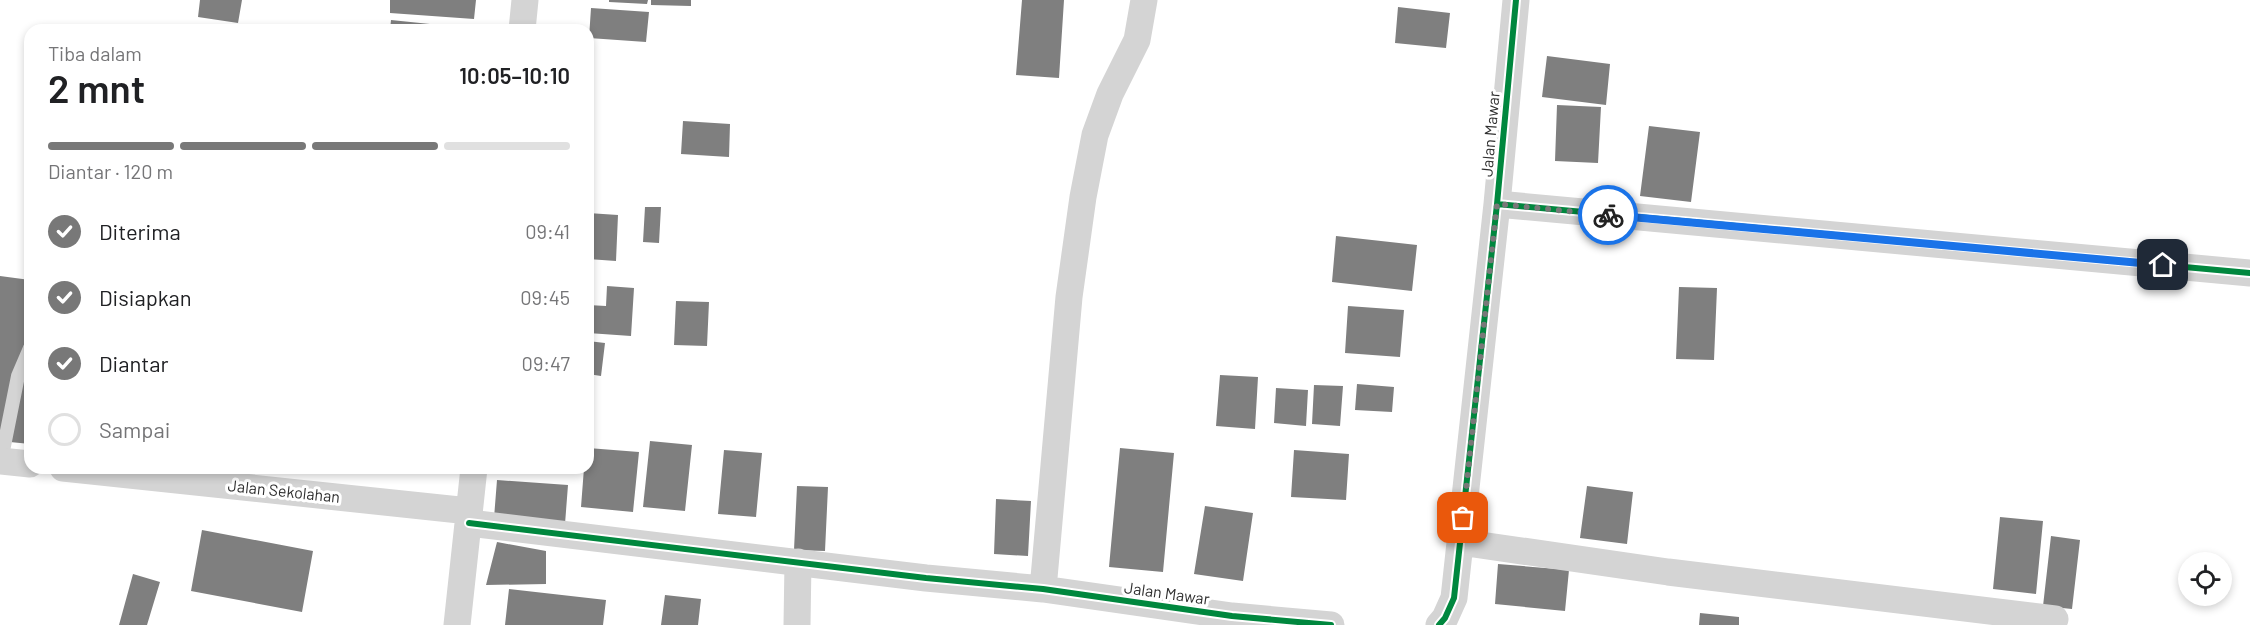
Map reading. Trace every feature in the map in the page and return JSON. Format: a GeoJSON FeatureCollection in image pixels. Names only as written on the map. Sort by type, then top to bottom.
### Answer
{"type":"FeatureCollection","features":[{"type":"Feature","properties":{"kind":"street"},"geometry":{"type":"LineString","coordinates":[[523,24],[525,0]]}},
{"type":"Feature","properties":{"kind":"street"},"geometry":{"type":"LineString","coordinates":[[1043,588],[1069,297],[1083,197],[1095,135],[1110,94],[1137,40],[1144,0]]}},
{"type":"Feature","properties":{"kind":"street","name":"Jalan Mawar"},"geometry":{"type":"LineString","coordinates":[[1439,625],[1445,618],[1454,598],[1497,204],[1516,0]]}},
{"type":"Feature","properties":{"kind":"street"},"geometry":{"type":"LineString","coordinates":[[1497,204],[2250,273]]}},
{"type":"Feature","properties":{"kind":"street"},"geometry":{"type":"LineString","coordinates":[[1,461],[24,464]]}},
{"type":"Feature","properties":{"kind":"street","name":"Jalan Sekolahan"},"geometry":{"type":"LineString","coordinates":[[113,474],[469,517],[798,562]]}},
{"type":"Feature","properties":{"kind":"street"},"geometry":{"type":"LineString","coordinates":[[457,625],[473,474]]}},
{"type":"Feature","properties":{"kind":"street"},"geometry":{"type":"LineString","coordinates":[[1460,542],[1668,572],[2055,619]]}},
{"type":"Feature","properties":{"kind":"street"},"geometry":{"type":"LineString","coordinates":[[797,625],[798,562]]}},
{"type":"Feature","properties":{"kind":"street","name":"Jalan Mawar"},"geometry":{"type":"LineString","coordinates":[[798,562],[926,578],[1043,588],[1232,616],[1331,625]]}},
{"type":"Feature","properties":{"kind":"lane"},"geometry":{"type":"LineString","coordinates":[[1,461],[18,376],[24,362]]}},
{"type":"Feature","properties":{"kind":"building"},"geometry":{"type":"Polygon","coordinates":[[[200,0],[242,0],[238,23],[198,17],[200,0]]]}},
{"type":"Feature","properties":{"kind":"building"},"geometry":{"type":"Polygon","coordinates":[[[390,0],[476,0],[474,19],[390,13],[390,0]]]}},
{"type":"Feature","properties":{"kind":"building"},"geometry":{"type":"Polygon","coordinates":[[[609,0],[648,0],[647,4],[609,2],[609,0]]]}},
{"type":"Feature","properties":{"kind":"building"},"geometry":{"type":"Polygon","coordinates":[[[651,0],[691,0],[691,6],[651,5],[651,0]]]}},
{"type":"Feature","properties":{"kind":"building"},"geometry":{"type":"Polygon","coordinates":[[[1022,0],[1064,0],[1059,78],[1016,75],[1022,0]]]}},
{"type":"Feature","properties":{"kind":"building"},"geometry":{"type":"Polygon","coordinates":[[[1398,7],[1450,13],[1446,48],[1395,43],[1398,7]]]}},
{"type":"Feature","properties":{"kind":"building"},"geometry":{"type":"Polygon","coordinates":[[[591,8],[649,12],[646,42],[594,38],[594,24],[590,24],[591,8]]]}},
{"type":"Feature","properties":{"kind":"building"},"geometry":{"type":"Polygon","coordinates":[[[391,20],[430,24],[391,24],[391,20]]]}},
{"type":"Feature","properties":{"kind":"building"},"geometry":{"type":"Polygon","coordinates":[[[1547,56],[1610,64],[1606,105],[1542,97],[1547,56]]]}},
{"type":"Feature","properties":{"kind":"building"},"geometry":{"type":"Polygon","coordinates":[[[1557,105],[1601,107],[1598,163],[1555,161],[1557,105]]]}},
{"type":"Feature","properties":{"kind":"building"},"geometry":{"type":"Polygon","coordinates":[[[683,121],[730,124],[729,157],[681,154],[683,121]]]}},
{"type":"Feature","properties":{"kind":"building"},"geometry":{"type":"Polygon","coordinates":[[[1649,126],[1700,132],[1691,202],[1640,196],[1649,126]]]}},
{"type":"Feature","properties":{"kind":"building"},"geometry":{"type":"Polygon","coordinates":[[[645,207],[661,207],[659,243],[643,242],[645,207]]]}},
{"type":"Feature","properties":{"kind":"building"},"geometry":{"type":"Polygon","coordinates":[[[594,213],[618,215],[616,261],[594,259],[594,213]]]}},
{"type":"Feature","properties":{"kind":"building"},"geometry":{"type":"Polygon","coordinates":[[[1336,236],[1417,245],[1412,291],[1332,282],[1336,236]]]}},
{"type":"Feature","properties":{"kind":"building"},"geometry":{"type":"Polygon","coordinates":[[[0,276],[24,279],[24,443],[0,441],[0,276]]]}},
{"type":"Feature","properties":{"kind":"building"},"geometry":{"type":"Polygon","coordinates":[[[607,286],[634,288],[631,336],[594,333],[594,305],[606,306],[607,286]]]}},
{"type":"Feature","properties":{"kind":"building"},"geometry":{"type":"Polygon","coordinates":[[[1679,287],[1717,288],[1714,360],[1676,359],[1679,287]]]}},
{"type":"Feature","properties":{"kind":"building"},"geometry":{"type":"Polygon","coordinates":[[[676,301],[709,302],[707,346],[674,345],[676,301]]]}},
{"type":"Feature","properties":{"kind":"building"},"geometry":{"type":"Polygon","coordinates":[[[1348,306],[1404,310],[1400,357],[1345,353],[1348,306]]]}},
{"type":"Feature","properties":{"kind":"building"},"geometry":{"type":"Polygon","coordinates":[[[594,342],[605,343],[601,376],[594,375],[594,342]]]}},
{"type":"Feature","properties":{"kind":"building"},"geometry":{"type":"Polygon","coordinates":[[[1220,375],[1258,377],[1255,429],[1216,426],[1220,375]]]}},
{"type":"Feature","properties":{"kind":"building"},"geometry":{"type":"Polygon","coordinates":[[[1357,384],[1394,387],[1392,412],[1355,410],[1357,384]]]}},
{"type":"Feature","properties":{"kind":"building"},"geometry":{"type":"Polygon","coordinates":[[[1314,385],[1343,386],[1340,426],[1312,424],[1314,385]]]}},
{"type":"Feature","properties":{"kind":"building"},"geometry":{"type":"Polygon","coordinates":[[[1276,388],[1308,390],[1306,426],[1274,423],[1276,388]]]}},
{"type":"Feature","properties":{"kind":"building"},"geometry":{"type":"Polygon","coordinates":[[[650,441],[692,445],[685,511],[643,507],[650,441]]]}},
{"type":"Feature","properties":{"kind":"building"},"geometry":{"type":"Polygon","coordinates":[[[594,448],[639,452],[633,512],[581,507],[584,474],[594,474],[594,448]]]}},
{"type":"Feature","properties":{"kind":"building"},"geometry":{"type":"Polygon","coordinates":[[[1120,448],[1174,453],[1163,572],[1109,567],[1120,448]]]}},
{"type":"Feature","properties":{"kind":"building"},"geometry":{"type":"Polygon","coordinates":[[[724,450],[762,453],[756,517],[718,514],[724,450]]]}},
{"type":"Feature","properties":{"kind":"building"},"geometry":{"type":"Polygon","coordinates":[[[1294,450],[1349,454],[1346,500],[1291,497],[1294,450]]]}},
{"type":"Feature","properties":{"kind":"building"},"geometry":{"type":"Polygon","coordinates":[[[497,480],[568,485],[565,524],[494,518],[497,480]]]}},
{"type":"Feature","properties":{"kind":"building"},"geometry":{"type":"Polygon","coordinates":[[[797,486],[828,487],[825,551],[794,550],[797,486]]]}},
{"type":"Feature","properties":{"kind":"building"},"geometry":{"type":"Polygon","coordinates":[[[1587,486],[1633,492],[1627,544],[1580,538],[1587,486]]]}},
{"type":"Feature","properties":{"kind":"building"},"geometry":{"type":"Polygon","coordinates":[[[996,499],[1031,501],[1028,556],[994,554],[996,499]]]}},
{"type":"Feature","properties":{"kind":"building"},"geometry":{"type":"Polygon","coordinates":[[[1205,506],[1253,513],[1243,581],[1194,574],[1205,506]]]}},
{"type":"Feature","properties":{"kind":"building"},"geometry":{"type":"Polygon","coordinates":[[[2000,517],[2043,521],[2036,594],[1993,589],[2000,517]]]}},
{"type":"Feature","properties":{"kind":"building"},"geometry":{"type":"Polygon","coordinates":[[[202,530],[313,551],[302,612],[191,591],[202,530]]]}},
{"type":"Feature","properties":{"kind":"building"},"geometry":{"type":"Polygon","coordinates":[[[2051,536],[2080,540],[2072,609],[2043,606],[2051,536]]]}},
{"type":"Feature","properties":{"kind":"building"},"geometry":{"type":"Polygon","coordinates":[[[497,542],[546,551],[546,584],[486,585],[497,542]]]}},
{"type":"Feature","properties":{"kind":"building"},"geometry":{"type":"Polygon","coordinates":[[[1498,564],[1569,570],[1565,611],[1495,604],[1498,564]]]}},
{"type":"Feature","properties":{"kind":"building"},"geometry":{"type":"Polygon","coordinates":[[[133,574],[160,582],[147,625],[119,625],[133,574]]]}},
{"type":"Feature","properties":{"kind":"building"},"geometry":{"type":"Polygon","coordinates":[[[509,589],[606,600],[603,625],[505,625],[509,589]]]}},
{"type":"Feature","properties":{"kind":"building"},"geometry":{"type":"Polygon","coordinates":[[[665,595],[701,599],[698,625],[661,625],[665,595]]]}},
{"type":"Feature","properties":{"kind":"building"},"geometry":{"type":"Polygon","coordinates":[[[1700,613],[1739,617],[1739,625],[1699,625],[1700,613]]]}},
{"type":"Feature","properties":{"kind":"cycle path"},"geometry":{"type":"LineString","coordinates":[[1439,625],[1445,618],[1454,598],[1497,204],[1516,0]]}},
{"type":"Feature","properties":{"kind":"cycle path"},"geometry":{"type":"LineString","coordinates":[[1497,204],[2250,273]]}},
{"type":"Feature","properties":{"kind":"cycle path"},"geometry":{"type":"LineString","coordinates":[[469,523],[926,578],[1043,589],[1232,616],[1331,625]]}},
{"type":"Feature","properties":{"kind":"way so far"},"geometry":{"type":"LineString","coordinates":[[1463,518],[1497,204],[1608,215]]}},
{"type":"Feature","properties":{"kind":"route"},"geometry":{"type":"LineString","coordinates":[[1608,215],[2163,265]]}}]}
